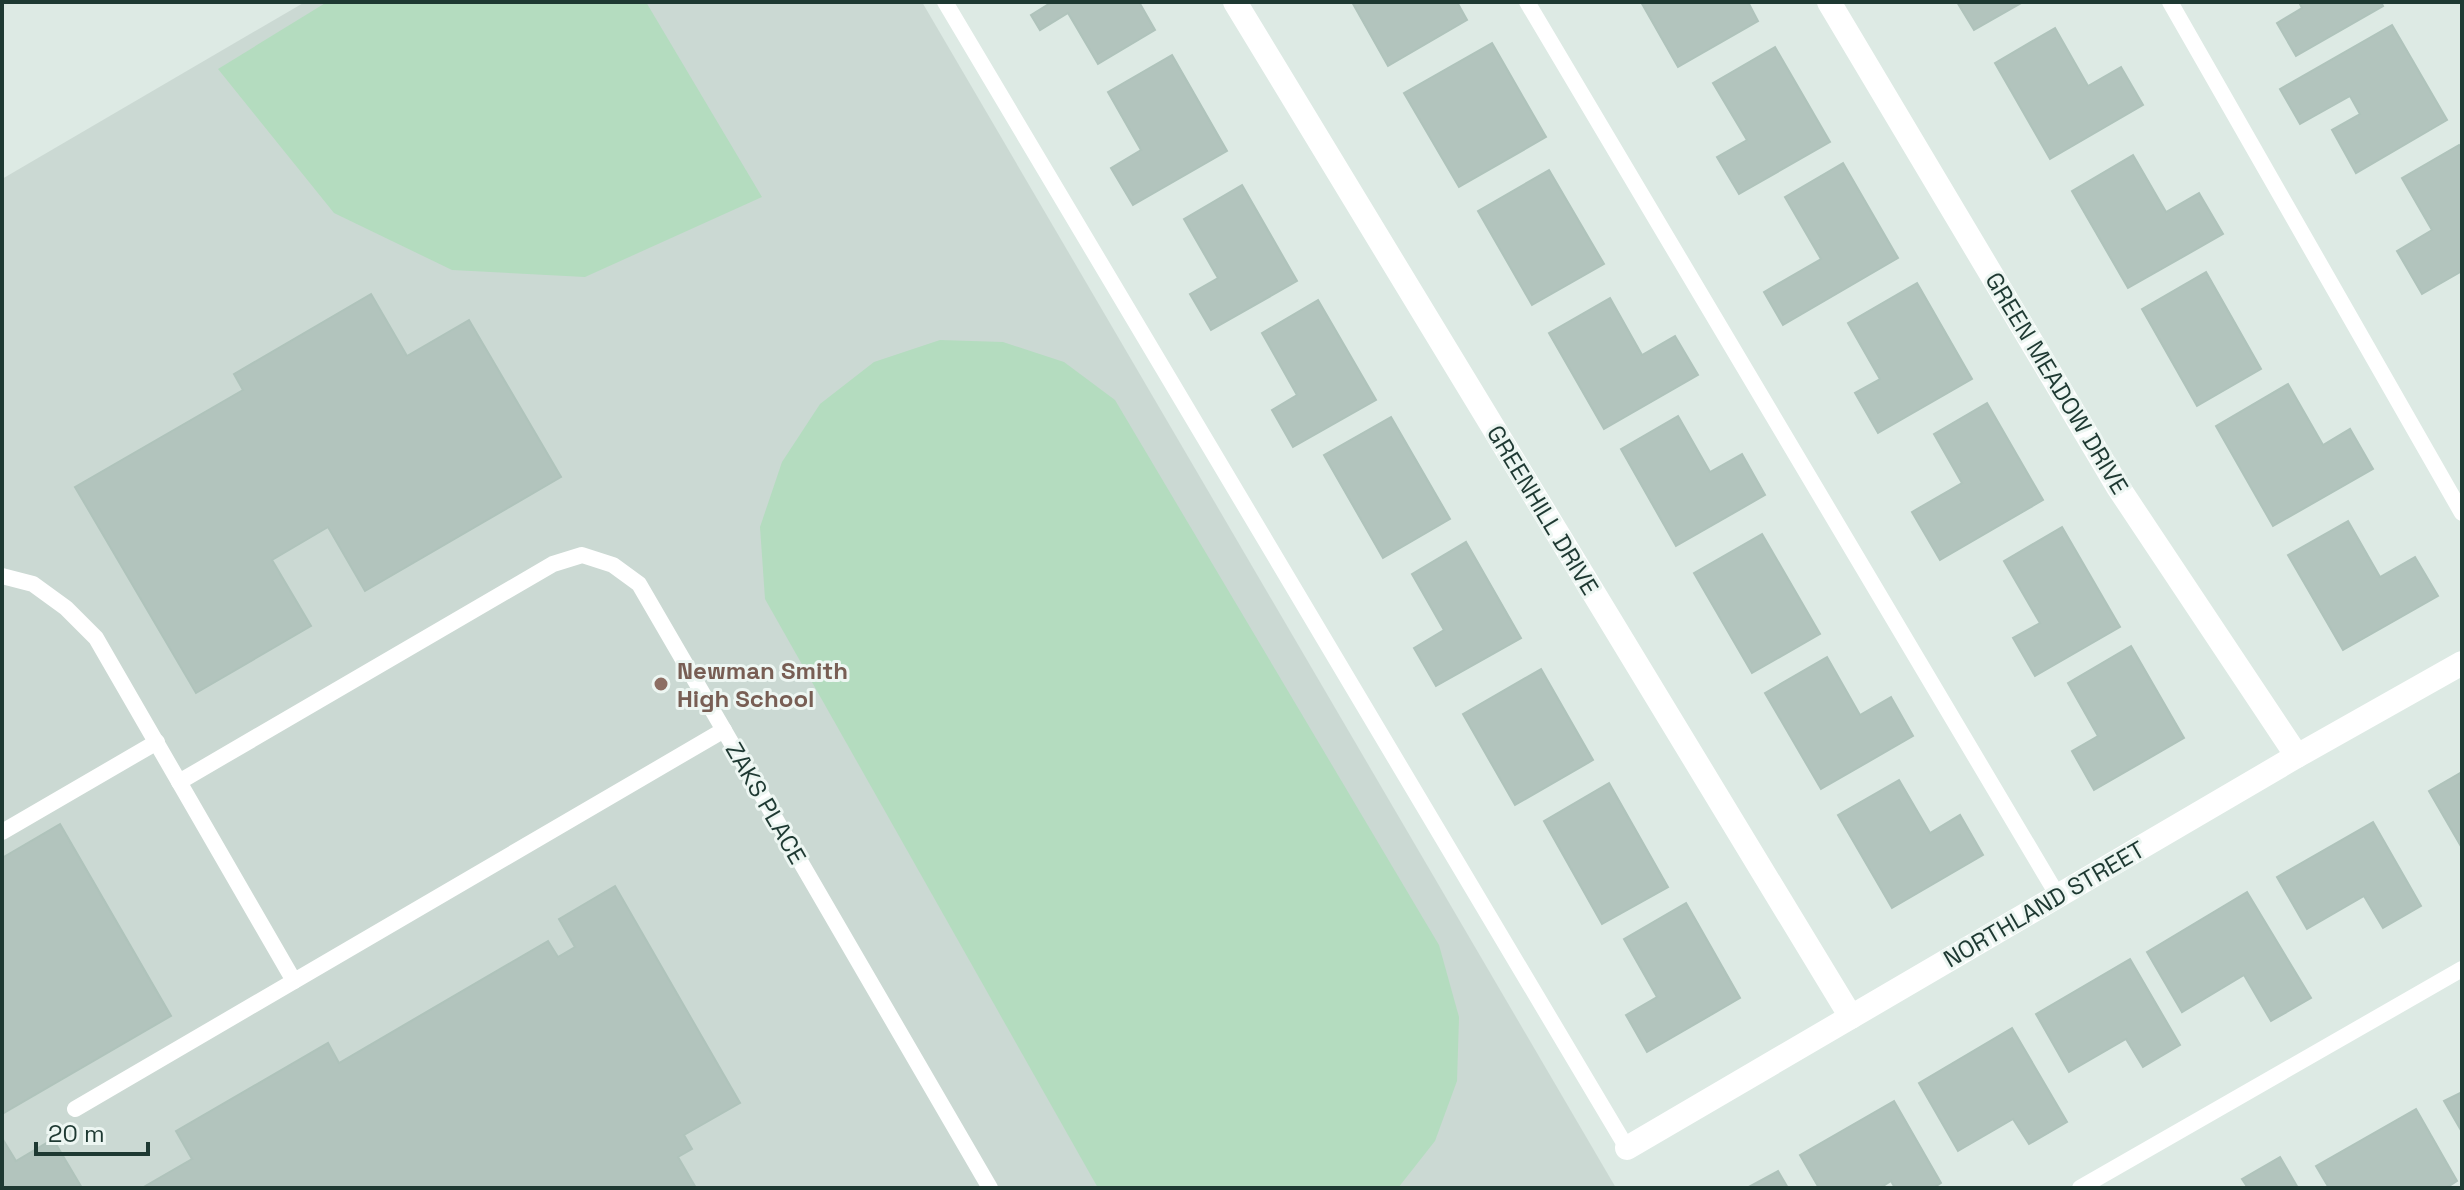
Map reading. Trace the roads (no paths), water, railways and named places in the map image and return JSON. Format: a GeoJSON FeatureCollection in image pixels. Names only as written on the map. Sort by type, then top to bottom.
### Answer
{"type":"FeatureCollection","features":[{"type":"Feature","properties":{"kind":"street","name":"GREENHILL DRIVE"},"geometry":{"type":"LineString","coordinates":[[1235,2],[1851,1017]]}},
{"type":"Feature","properties":{"kind":"street","name":"GREEN MEADOW DRIVE"},"geometry":{"type":"LineString","coordinates":[[1829,2],[2118,487],[2297,756]]}},
{"type":"Feature","properties":{"kind":"street","name":"NORTHLAND STREET"},"geometry":{"type":"LineString","coordinates":[[1627,1148],[2297,756],[2462,663]]}},
{"type":"Feature","properties":{"kind":"lane"},"geometry":{"type":"LineString","coordinates":[[945,2],[1627,1148]]}},
{"type":"Feature","properties":{"kind":"lane"},"geometry":{"type":"LineString","coordinates":[[1527,2],[2058,896]]}},
{"type":"Feature","properties":{"kind":"lane"},"geometry":{"type":"LineString","coordinates":[[2170,2],[2462,513]]}},
{"type":"Feature","properties":{"kind":"lane","name":"ZAKS PLACE"},"geometry":{"type":"LineString","coordinates":[[179,782],[553,564],[582,555],[613,565],[639,584],[990,1188]]}},
{"type":"Feature","properties":{"kind":"lane"},"geometry":{"type":"LineString","coordinates":[[2,576],[33,584],[66,608],[96,638],[294,981]]}},
{"type":"Feature","properties":{"kind":"lane"},"geometry":{"type":"LineString","coordinates":[[75,1109],[724,730]]}},
{"type":"Feature","properties":{"kind":"lane"},"geometry":{"type":"LineString","coordinates":[[2,832],[157,742]]}},
{"type":"Feature","properties":{"kind":"lane"},"geometry":{"type":"LineString","coordinates":[[2080,1188],[2462,969]]}},
{"type":"Feature","properties":{"kind":"place","name":"Newman Smith High School"},"geometry":{"type":"Point","coordinates":[661,684]}}]}
